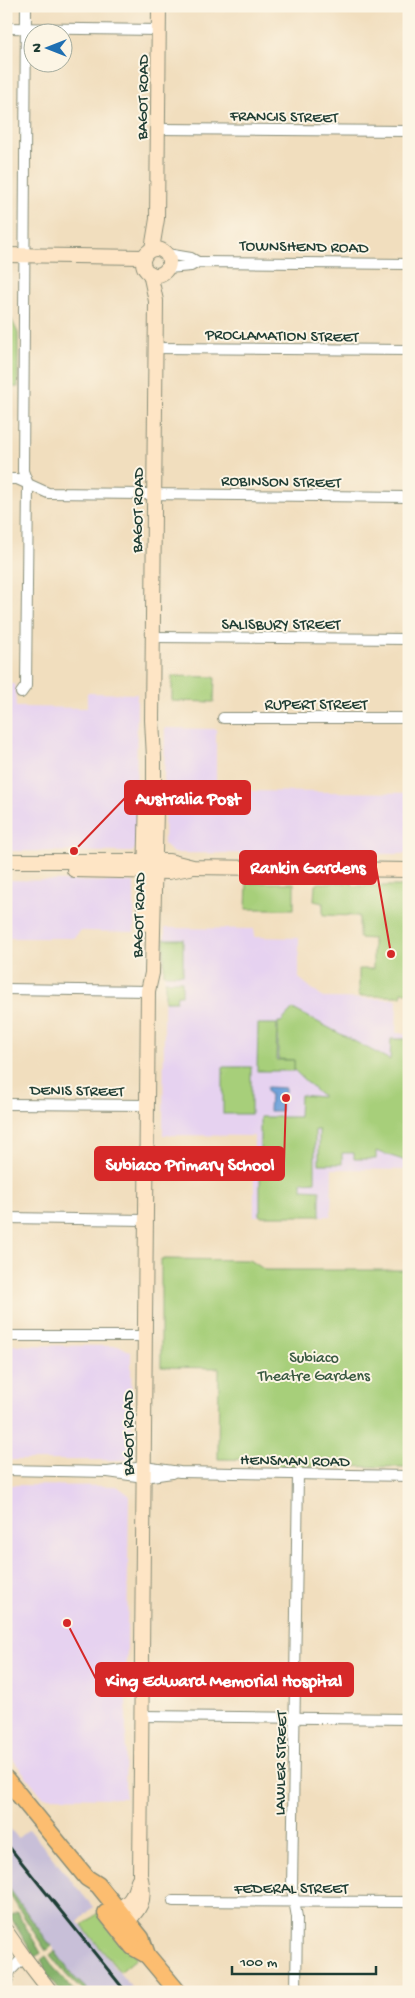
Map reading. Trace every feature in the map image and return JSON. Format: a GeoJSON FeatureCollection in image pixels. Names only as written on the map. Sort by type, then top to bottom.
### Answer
{"type":"FeatureCollection","features":[{"type":"Feature","properties":{"kind":"main road","name":"BAGOT ROAD"},"geometry":{"type":"LineString","coordinates":[[118,1919],[134,1896],[140,1875],[148,991],[152,973],[153,922],[150,867],[156,810],[154,800],[152,720],[152,637],[160,6]]}},
{"type":"Feature","properties":{"kind":"main road","name":"TOWNSHEND ROAD"},"geometry":{"type":"LineString","coordinates":[[6,255],[24,260]]}},
{"type":"Feature","properties":{"kind":"main road","name":"TOWNSHEND ROAD"},"geometry":{"type":"LineString","coordinates":[[6,264],[24,260],[156,261]]}},
{"type":"Feature","properties":{"kind":"main road"},"geometry":{"type":"LineString","coordinates":[[6,861],[150,867]]}},
{"type":"Feature","properties":{"kind":"main road"},"geometry":{"type":"LineString","coordinates":[[6,869],[150,867],[170,861],[192,867],[409,870]]}},
{"type":"Feature","properties":{"kind":"main road"},"geometry":{"type":"LineString","coordinates":[[6,1779],[87,1878],[90,1893],[118,1919],[133,1947],[147,1955],[178,1992]]}},
{"type":"Feature","properties":{"kind":"main road"},"geometry":{"type":"LineString","coordinates":[[6,1930],[51,1992]]}},
{"type":"Feature","properties":{"kind":"street"},"geometry":{"type":"LineString","coordinates":[[26,6],[26,22]]}},
{"type":"Feature","properties":{"kind":"street"},"geometry":{"type":"LineString","coordinates":[[6,28],[22,28]]}},
{"type":"Feature","properties":{"kind":"street"},"geometry":{"type":"LineString","coordinates":[[72,29],[159,30]]}},
{"type":"Feature","properties":{"kind":"street"},"geometry":{"type":"LineString","coordinates":[[21,694],[26,686],[28,484],[23,471],[26,72]]}},
{"type":"Feature","properties":{"kind":"street","name":"FRANCIS STREET"},"geometry":{"type":"LineString","coordinates":[[158,129],[409,131]]}},
{"type":"Feature","properties":{"kind":"street","name":"TOWNSHEND ROAD"},"geometry":{"type":"LineString","coordinates":[[156,261],[191,258],[198,262],[409,264]]}},
{"type":"Feature","properties":{"kind":"street","name":"TOWNSHEND ROAD"},"geometry":{"type":"LineString","coordinates":[[156,261],[191,266],[198,262]]}},
{"type":"Feature","properties":{"kind":"street","name":"PROCLAMATION STREET"},"geometry":{"type":"LineString","coordinates":[[155,348],[409,350]]}},
{"type":"Feature","properties":{"kind":"street","name":"ROBINSON STREET"},"geometry":{"type":"LineString","coordinates":[[6,479],[17,479],[48,493],[409,497]]}},
{"type":"Feature","properties":{"kind":"street","name":"SALISBURY STREET"},"geometry":{"type":"LineString","coordinates":[[152,637],[409,639]]}},
{"type":"Feature","properties":{"kind":"street","name":"RUPERT STREET"},"geometry":{"type":"LineString","coordinates":[[223,718],[409,718]]}},
{"type":"Feature","properties":{"kind":"street"},"geometry":{"type":"LineString","coordinates":[[6,989],[148,991]]}},
{"type":"Feature","properties":{"kind":"street","name":"DENIS STREET"},"geometry":{"type":"LineString","coordinates":[[6,1104],[147,1105]]}},
{"type":"Feature","properties":{"kind":"street"},"geometry":{"type":"LineString","coordinates":[[6,1218],[146,1220]]}},
{"type":"Feature","properties":{"kind":"street"},"geometry":{"type":"LineString","coordinates":[[6,1336],[145,1336]]}},
{"type":"Feature","properties":{"kind":"street","name":"HENSMAN ROAD"},"geometry":{"type":"LineString","coordinates":[[6,1470],[409,1476]]}},
{"type":"Feature","properties":{"kind":"street","name":"LAWLER STREET"},"geometry":{"type":"LineString","coordinates":[[296,1992],[297,1917],[292,1889],[298,1474]]}},
{"type":"Feature","properties":{"kind":"street"},"geometry":{"type":"LineString","coordinates":[[141,1716],[409,1719]]}},
{"type":"Feature","properties":{"kind":"street","name":"FEDERAL STREET"},"geometry":{"type":"LineString","coordinates":[[172,1901],[409,1902]]}},
{"type":"Feature","properties":{"kind":"street"},"geometry":{"type":"LineString","coordinates":[[6,1985],[10,1971],[24,1957]]}},
{"type":"Feature","properties":{"kind":"shaded area"},"geometry":{"type":"Polygon","coordinates":[[[6,684],[15,684],[16,707],[87,708],[87,693],[137,694],[136,848],[132,852],[6,851],[6,684]]]}},
{"type":"Feature","properties":{"kind":"shaded area"},"geometry":{"type":"Polygon","coordinates":[[[165,728],[216,729],[216,786],[164,785],[165,728]]]}},
{"type":"Feature","properties":{"kind":"shaded area"},"geometry":{"type":"Polygon","coordinates":[[[165,790],[409,793],[409,854],[173,853],[164,844],[165,790]]]}},
{"type":"Feature","properties":{"kind":"shaded area"},"geometry":{"type":"Polygon","coordinates":[[[6,880],[134,882],[134,932],[80,931],[74,938],[6,938],[6,880]]]}},
{"type":"Feature","properties":{"kind":"shaded area"},"geometry":{"type":"Polygon","coordinates":[[[165,928],[254,929],[254,937],[299,938],[299,978],[323,998],[397,999],[396,1033],[409,1034],[409,1170],[332,1169],[331,1216],[254,1216],[254,1136],[163,1135],[165,928]]]}},
{"type":"Feature","properties":{"kind":"shaded area"},"geometry":{"type":"Polygon","coordinates":[[[6,1345],[120,1346],[131,1352],[132,1455],[128,1460],[6,1460],[6,1345]]]}},
{"type":"Feature","properties":{"kind":"shaded area"},"geometry":{"type":"Polygon","coordinates":[[[6,1485],[117,1486],[129,1495],[125,1798],[43,1797],[6,1751],[6,1485]]]}},
{"type":"Feature","properties":{"kind":"shaded area"},"geometry":{"type":"Polygon","coordinates":[[[6,1824],[18,1838],[29,1829],[93,1907],[78,1922],[135,1992],[90,1992],[73,1976],[6,1884],[6,1824]]]}},
{"type":"Feature","properties":{"kind":"green space"},"geometry":{"type":"Polygon","coordinates":[[[6,316],[10,316],[18,333],[18,387],[6,387],[6,316]]]}},
{"type":"Feature","properties":{"kind":"green space"},"geometry":{"type":"Polygon","coordinates":[[[172,676],[215,677],[214,702],[172,701],[172,676]]]}},
{"type":"Feature","properties":{"kind":"green space"},"geometry":{"type":"Polygon","coordinates":[[[247,883],[294,883],[294,909],[246,909],[247,883]]]}},
{"type":"Feature","properties":{"kind":"green space"},"geometry":{"type":"Polygon","coordinates":[[[318,883],[352,883],[353,886],[409,886],[409,992],[402,992],[401,996],[359,996],[359,969],[373,969],[373,939],[359,938],[359,916],[323,915],[323,903],[314,901],[315,885],[318,883]]]}},
{"type":"Feature","properties":{"kind":"green space"},"geometry":{"type":"Polygon","coordinates":[[[164,939],[183,939],[183,974],[164,974],[164,939]]]}},
{"type":"Feature","properties":{"kind":"green space"},"geometry":{"type":"Polygon","coordinates":[[[165,981],[182,981],[182,995],[177,995],[176,1001],[165,1001],[165,981]]]}},
{"type":"Feature","properties":{"kind":"green space"},"geometry":{"type":"Polygon","coordinates":[[[293,1009],[390,1060],[391,1039],[409,1039],[409,1162],[376,1151],[376,1159],[354,1159],[354,1153],[342,1153],[342,1164],[319,1164],[319,1130],[315,1130],[315,1181],[302,1182],[302,1189],[320,1190],[320,1216],[260,1216],[260,1117],[299,1117],[300,1095],[322,1097],[294,1070],[294,1060],[278,1059],[278,1022],[281,1022],[293,1009]]]}},
{"type":"Feature","properties":{"kind":"green space"},"geometry":{"type":"Polygon","coordinates":[[[258,1024],[277,1024],[276,1060],[294,1060],[294,1071],[257,1071],[258,1024]]]}},
{"type":"Feature","properties":{"kind":"green space"},"geometry":{"type":"Polygon","coordinates":[[[223,1067],[251,1067],[251,1114],[223,1114],[223,1067]]]}},
{"type":"Feature","properties":{"kind":"green space","name":"Subiaco Theatre Gardens"},"geometry":{"type":"Polygon","coordinates":[[[161,1259],[250,1260],[265,1270],[409,1270],[409,1467],[279,1466],[273,1460],[218,1459],[219,1368],[161,1367],[161,1259]]]}},
{"type":"Feature","properties":{"kind":"green space"},"geometry":{"type":"Polygon","coordinates":[[[6,1884],[51,1946],[46,1951],[6,1889],[6,1884]]]}},
{"type":"Feature","properties":{"kind":"green space"},"geometry":{"type":"Polygon","coordinates":[[[17,1912],[41,1953],[35,1958],[10,1916],[17,1912]]]}},
{"type":"Feature","properties":{"kind":"green space"},"geometry":{"type":"Polygon","coordinates":[[[99,1912],[137,1958],[120,1972],[82,1926],[99,1912]]]}},
{"type":"Feature","properties":{"kind":"green space"},"geometry":{"type":"Polygon","coordinates":[[[55,1951],[73,1976],[90,1992],[79,1987],[63,1971],[50,1955],[55,1951]]]}},
{"type":"Feature","properties":{"kind":"green space"},"geometry":{"type":"Polygon","coordinates":[[[46,1956],[56,1971],[75,1992],[60,1991],[43,1970],[44,1965],[41,1960],[46,1956]]]}},
{"type":"Feature","properties":{"kind":"water"},"geometry":{"type":"Polygon","coordinates":[[[267,1087],[285,1088],[285,1092],[282,1094],[281,1111],[269,1111],[270,1094],[267,1092],[267,1087]]]}},
{"type":"Feature","properties":{"kind":"railway"},"geometry":{"type":"LineString","coordinates":[[6,1843],[126,1992]]}},
{"type":"Feature","properties":{"kind":"place","name":"Australia Post"},"geometry":{"type":"Point","coordinates":[74,851]}},
{"type":"Feature","properties":{"kind":"place","name":"Rankin Gardens"},"geometry":{"type":"Point","coordinates":[391,954]}},
{"type":"Feature","properties":{"kind":"place","name":"Subiaco Primary School"},"geometry":{"type":"Point","coordinates":[286,1098]}},
{"type":"Feature","properties":{"kind":"place","name":"King Edward Memorial Hospital"},"geometry":{"type":"Point","coordinates":[67,1623]}}]}
